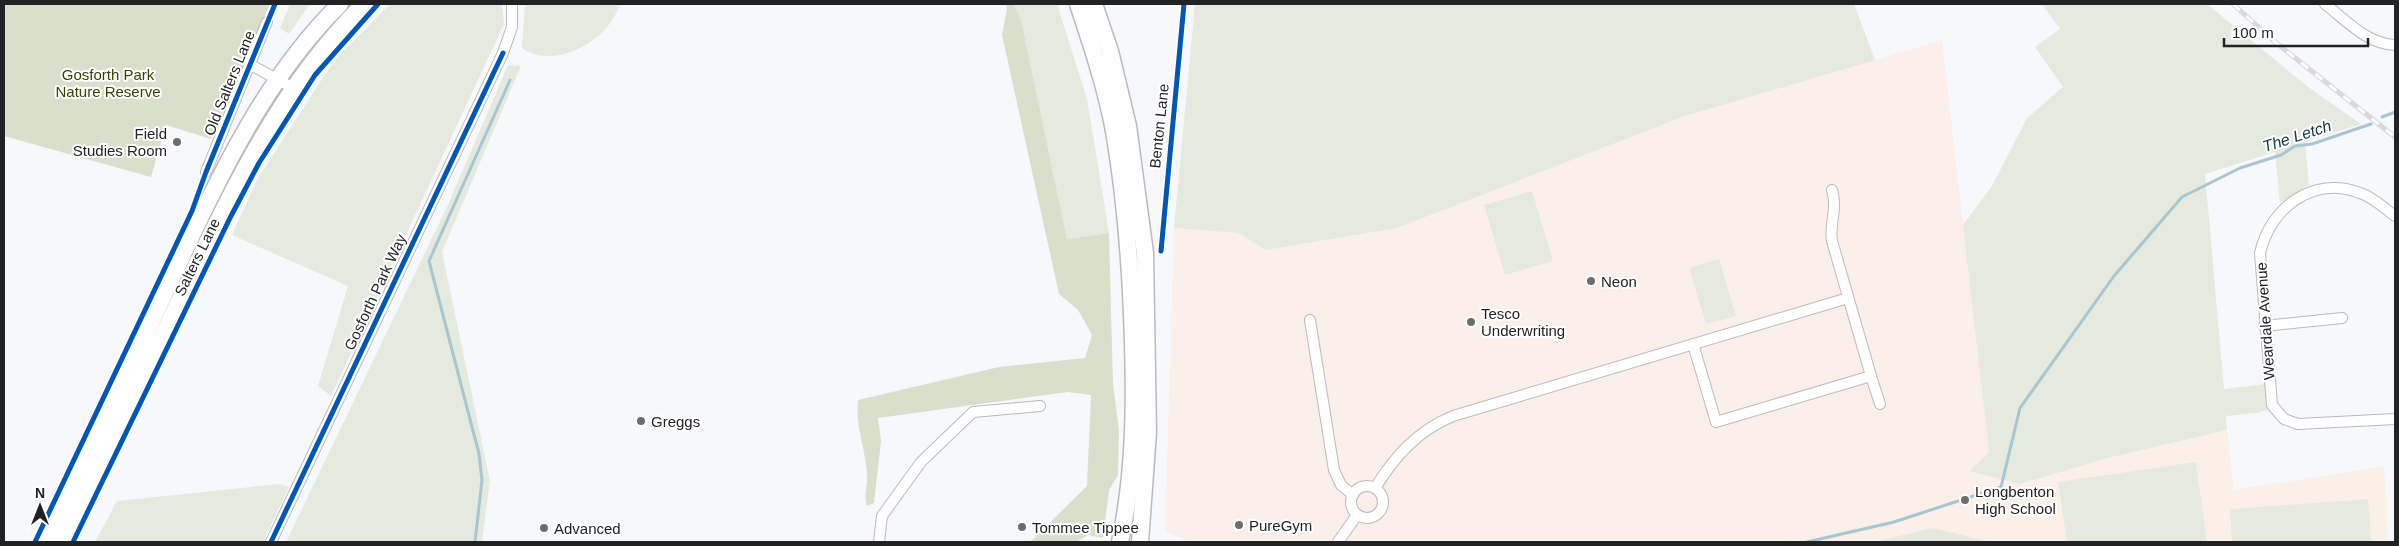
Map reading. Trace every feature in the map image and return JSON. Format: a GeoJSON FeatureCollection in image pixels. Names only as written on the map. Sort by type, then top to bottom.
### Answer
{"type":"FeatureCollection","features":[{"type":"Feature","properties":{"kind":"main road","name":"Salters Lane"},"geometry":{"type":"LineString","coordinates":[[47,542],[205,207],[235,149],[278,80],[305,43],[340,4]]}},
{"type":"Feature","properties":{"kind":"main road","name":"Salters Lane"},"geometry":{"type":"LineString","coordinates":[[62,542],[220,214],[250,158],[293,88],[328,42],[364,4]]}},
{"type":"Feature","properties":{"kind":"main road"},"geometry":{"type":"LineString","coordinates":[[1078,4],[1095,54],[1114,130],[1129,254],[1134,379],[1133,432],[1130,484],[1120,542]]}},
{"type":"Feature","properties":{"kind":"main road","name":"Benton Lane"},"geometry":{"type":"LineString","coordinates":[[1094,4],[1110,51],[1128,126],[1144,244],[1148,423],[1146,479],[1140,542]]}},
{"type":"Feature","properties":{"kind":"street","name":"Gosforth Park Way"},"geometry":{"type":"LineString","coordinates":[[271,542],[503,53],[512,27],[512,4]]}},
{"type":"Feature","properties":{"kind":"street"},"geometry":{"type":"LineString","coordinates":[[2325,4],[2369,39],[2385,45],[2395,45]]}},
{"type":"Feature","properties":{"kind":"street","name":"Old Salters Lane"},"geometry":{"type":"LineString","coordinates":[[206,172],[267,22]]}},
{"type":"Feature","properties":{"kind":"street"},"geometry":{"type":"LineString","coordinates":[[251,65],[293,88]]}},
{"type":"Feature","properties":{"kind":"street","name":"Weardale Avenue"},"geometry":{"type":"LineString","coordinates":[[2395,216],[2362,193],[2332,188],[2310,192],[2286,206],[2269,226],[2260,253],[2264,326],[2272,405],[2284,419],[2298,424],[2395,418]]}},
{"type":"Feature","properties":{"kind":"street"},"geometry":{"type":"LineString","coordinates":[[1832,190],[1836,210],[1831,234],[1880,404]]}},
{"type":"Feature","properties":{"kind":"street"},"geometry":{"type":"LineString","coordinates":[[1375,488],[1406,446],[1426,429],[1442,420],[1848,298]]}},
{"type":"Feature","properties":{"kind":"street"},"geometry":{"type":"LineString","coordinates":[[2264,326],[2342,318]]}},
{"type":"Feature","properties":{"kind":"street"},"geometry":{"type":"LineString","coordinates":[[1310,320],[1334,470],[1341,485],[1353,495]]}},
{"type":"Feature","properties":{"kind":"street"},"geometry":{"type":"LineString","coordinates":[[1693,344],[1716,422],[1872,376]]}},
{"type":"Feature","properties":{"kind":"street"},"geometry":{"type":"LineString","coordinates":[[878,542],[882,516],[921,462],[973,412],[1040,406]]}},
{"type":"Feature","properties":{"kind":"street"},"geometry":{"type":"LineString","coordinates":[[1357,515],[1352,504],[1353,495],[1363,487],[1375,488]]}},
{"type":"Feature","properties":{"kind":"street"},"geometry":{"type":"LineString","coordinates":[[1357,515],[1369,518],[1380,512],[1383,500],[1375,488]]}},
{"type":"Feature","properties":{"kind":"street"},"geometry":{"type":"LineString","coordinates":[[1338,542],[1357,515]]}},
{"type":"Feature","properties":{"kind":"shaded area"},"geometry":{"type":"Polygon","coordinates":[[[290,4],[310,4],[289,34],[280,28],[290,4]]]}},
{"type":"Feature","properties":{"kind":"shaded area"},"geometry":{"type":"Polygon","coordinates":[[[390,4],[502,4],[504,24],[331,396],[318,386],[348,286],[232,235],[257,180],[333,62],[390,4]]]}},
{"type":"Feature","properties":{"kind":"shaded area"},"geometry":{"type":"Polygon","coordinates":[[[525,4],[621,4],[609,25],[589,43],[567,53],[544,56],[522,48],[525,4]]]}},
{"type":"Feature","properties":{"kind":"shaded area"},"geometry":{"type":"Polygon","coordinates":[[[1014,4],[1057,4],[1087,99],[1109,233],[1067,239],[1021,19],[1014,4]]]}},
{"type":"Feature","properties":{"kind":"shaded area"},"geometry":{"type":"Polygon","coordinates":[[[1195,4],[1854,4],[1875,60],[1682,117],[1397,228],[1266,250],[1238,233],[1174,228],[1195,4]]]}},
{"type":"Feature","properties":{"kind":"shaded area"},"geometry":{"type":"Polygon","coordinates":[[[2042,4],[2207,4],[2308,87],[2361,124],[2305,142],[2309,185],[2280,203],[2275,152],[2205,174],[2224,389],[2266,384],[2272,408],[2257,413],[2226,416],[2227,430],[2108,458],[2020,484],[1969,471],[1989,452],[1963,225],[1992,186],[2027,118],[2063,87],[2035,47],[2060,29],[2042,4]]]}},
{"type":"Feature","properties":{"kind":"shaded area"},"geometry":{"type":"Polygon","coordinates":[[[1942,40],[1989,452],[1969,471],[1884,515],[1770,542],[1191,542],[1165,532],[1174,228],[1238,233],[1266,250],[1682,117],[1942,40]]]}},
{"type":"Feature","properties":{"kind":"shaded area"},"geometry":{"type":"Polygon","coordinates":[[[508,65],[521,66],[442,252],[490,481],[482,542],[286,542],[446,209],[508,65]]]}},
{"type":"Feature","properties":{"kind":"shaded area"},"geometry":{"type":"Polygon","coordinates":[[[1532,191],[1553,261],[1505,275],[1484,205],[1532,191]]]}},
{"type":"Feature","properties":{"kind":"shaded area"},"geometry":{"type":"Polygon","coordinates":[[[1719,259],[1736,316],[1706,324],[1689,268],[1719,259]]]}},
{"type":"Feature","properties":{"kind":"shaded area"},"geometry":{"type":"Polygon","coordinates":[[[2227,430],[2234,490],[2384,466],[2388,542],[1770,542],[1884,515],[1969,471],[2020,484],[2108,458],[2227,430]]]}},
{"type":"Feature","properties":{"kind":"shaded area"},"geometry":{"type":"Polygon","coordinates":[[[2196,462],[2207,542],[2067,542],[2058,482],[2196,462]]]}},
{"type":"Feature","properties":{"kind":"shaded area"},"geometry":{"type":"Polygon","coordinates":[[[279,484],[289,487],[263,542],[95,542],[117,501],[279,484]]]}},
{"type":"Feature","properties":{"kind":"shaded area"},"geometry":{"type":"Polygon","coordinates":[[[2368,499],[2371,542],[2232,542],[2230,509],[2368,499]]]}},
{"type":"Feature","properties":{"kind":"shaded area"},"geometry":{"type":"Polygon","coordinates":[[[1933,528],[1991,542],[1873,542],[1933,528]]]}},
{"type":"Feature","properties":{"kind":"green space","name":"Gosforth Park Nature Reserve"},"geometry":{"type":"Polygon","coordinates":[[[4,4],[270,4],[211,139],[166,125],[151,177],[4,136],[4,4]]]}},
{"type":"Feature","properties":{"kind":"green space"},"geometry":{"type":"Polygon","coordinates":[[[1006,4],[1014,4],[1021,19],[1067,239],[1109,233],[1113,384],[1119,430],[1118,475],[1109,490],[1103,538],[1088,535],[1076,542],[1030,542],[1087,486],[1091,395],[1068,392],[878,418],[881,441],[874,503],[867,506],[866,501],[867,475],[859,429],[858,400],[999,367],[1085,358],[1092,335],[1078,310],[1059,294],[1002,35],[1007,9],[1006,4]]]}},
{"type":"Feature","properties":{"kind":"waterway"},"geometry":{"type":"LineString","coordinates":[[475,542],[482,480],[479,454],[429,261],[510,80]]}},
{"type":"Feature","properties":{"kind":"waterway","name":"The Letch"},"geometry":{"type":"LineString","coordinates":[[2382,117],[2395,112]]}},
{"type":"Feature","properties":{"kind":"waterway"},"geometry":{"type":"LineString","coordinates":[[1807,542],[1894,522],[2001,487],[2020,408],[2114,276],[2182,197],[2240,168],[2281,155],[2295,146],[2312,144],[2371,124]]}},
{"type":"Feature","properties":{"kind":"railway"},"geometry":{"type":"LineString","coordinates":[[2233,4],[2275,42],[2395,137]]}},
{"type":"Feature","properties":{"kind":"cycle path"},"geometry":{"type":"LineString","coordinates":[[35,542],[192,211],[206,172],[275,4]]}},
{"type":"Feature","properties":{"kind":"cycle path"},"geometry":{"type":"LineString","coordinates":[[73,542],[230,218],[259,163],[315,75],[378,4]]}},
{"type":"Feature","properties":{"kind":"cycle path"},"geometry":{"type":"LineString","coordinates":[[1161,251],[1184,4]]}},
{"type":"Feature","properties":{"kind":"cycle path"},"geometry":{"type":"LineString","coordinates":[[271,542],[503,53]]}},
{"type":"Feature","properties":{"kind":"place","name":"Field Studies Room"},"geometry":{"type":"Point","coordinates":[177,142]}},
{"type":"Feature","properties":{"kind":"place","name":"Neon"},"geometry":{"type":"Point","coordinates":[1591,281]}},
{"type":"Feature","properties":{"kind":"place","name":"Tesco Underwriting"},"geometry":{"type":"Point","coordinates":[1471,322]}},
{"type":"Feature","properties":{"kind":"place","name":"Greggs"},"geometry":{"type":"Point","coordinates":[641,421]}},
{"type":"Feature","properties":{"kind":"place","name":"Longbenton High School"},"geometry":{"type":"Point","coordinates":[1965,500]}},
{"type":"Feature","properties":{"kind":"place","name":"PureGym"},"geometry":{"type":"Point","coordinates":[1239,525]}},
{"type":"Feature","properties":{"kind":"place","name":"Tommee Tippee"},"geometry":{"type":"Point","coordinates":[1022,527]}},
{"type":"Feature","properties":{"kind":"place","name":"Advanced"},"geometry":{"type":"Point","coordinates":[544,528]}}]}
